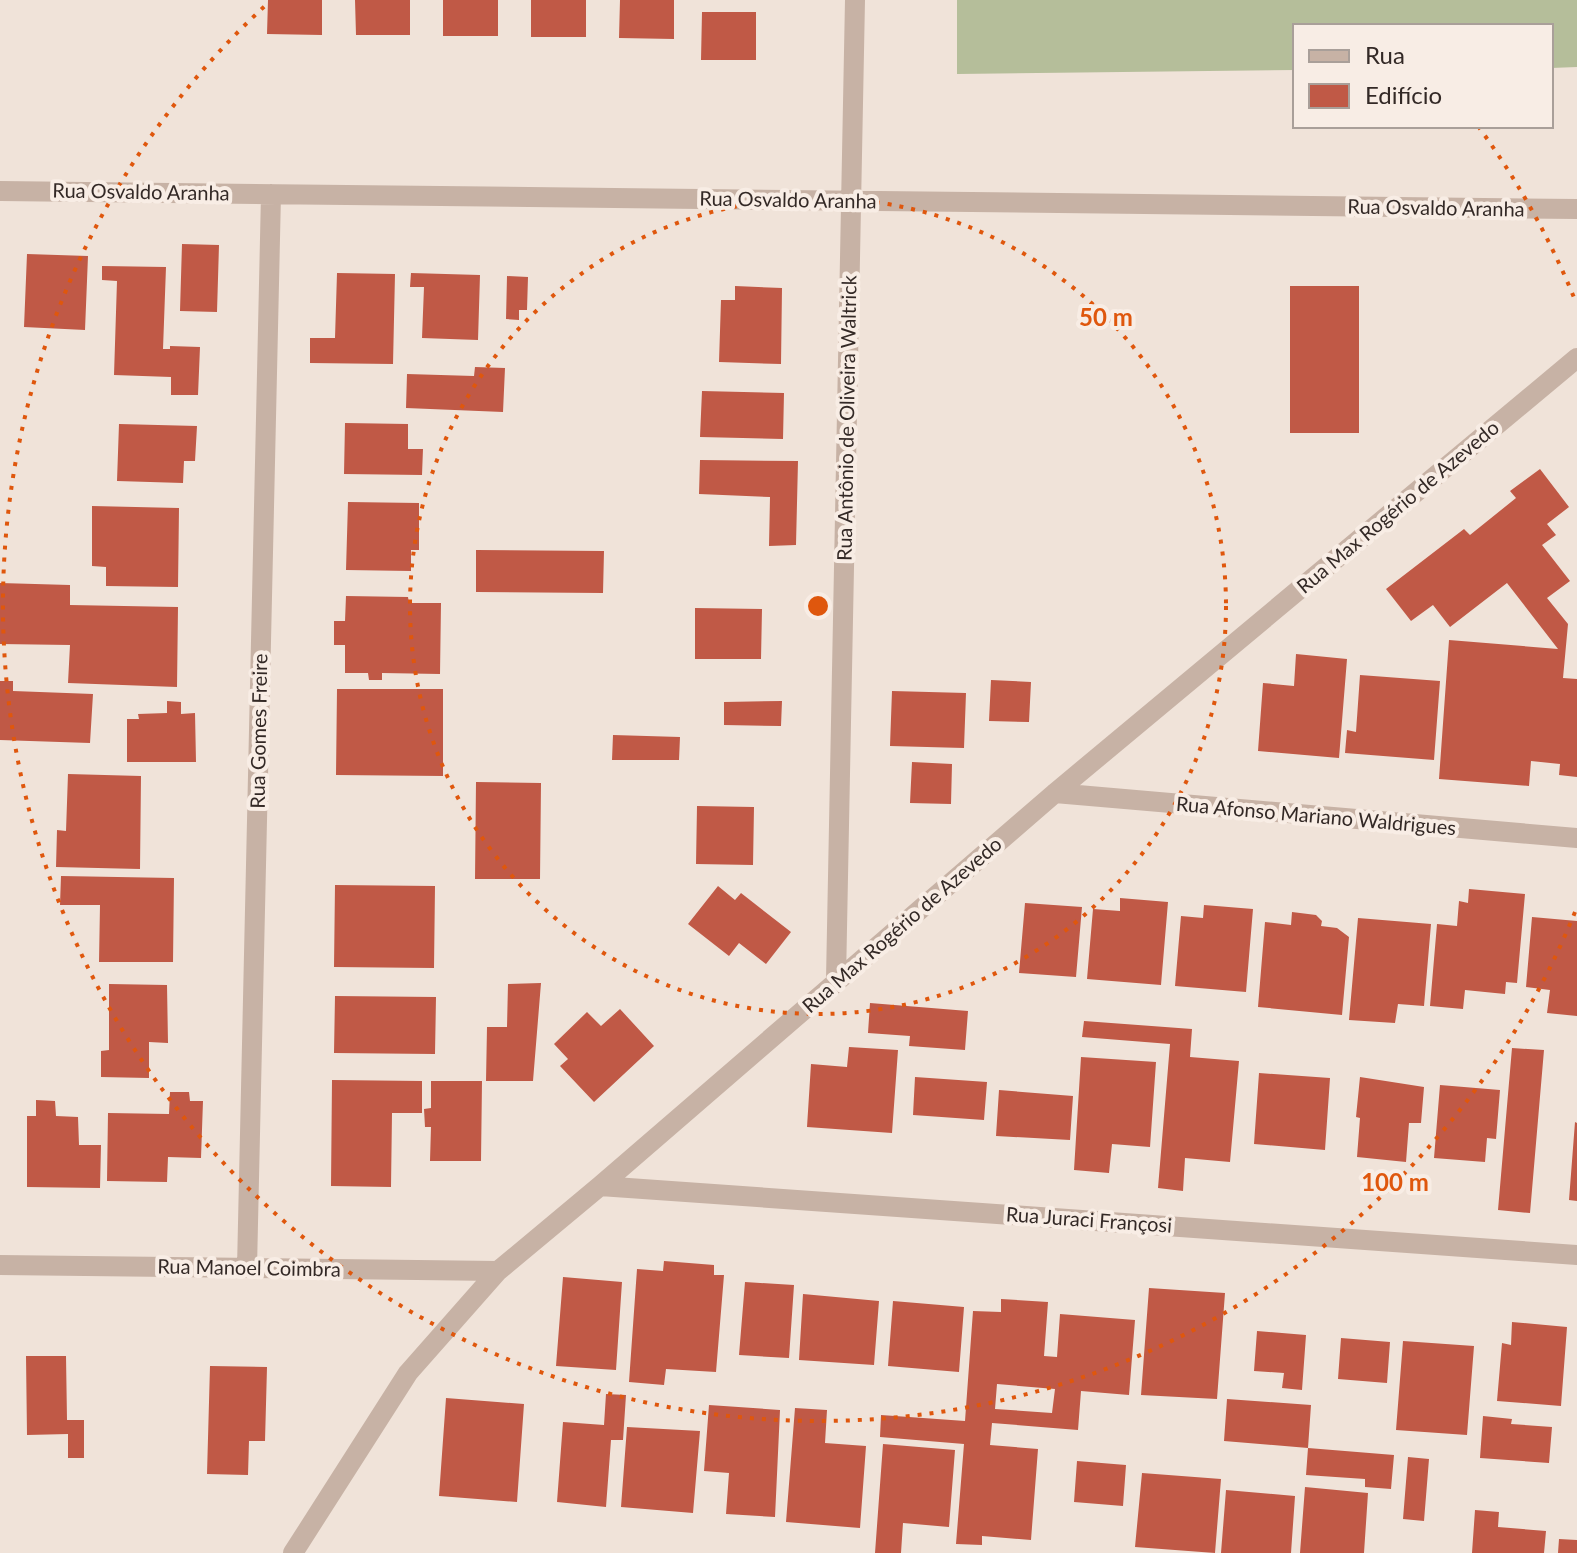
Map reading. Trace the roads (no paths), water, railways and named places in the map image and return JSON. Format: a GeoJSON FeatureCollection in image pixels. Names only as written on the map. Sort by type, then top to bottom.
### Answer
{"type":"FeatureCollection","features":[{"type":"Feature","properties":{"kind":"street","name":"Rua Antônio de Oliveira Waltrick"},"geometry":{"type":"LineString","coordinates":[[836,980],[855,0]]}},
{"type":"Feature","properties":{"kind":"street","name":"Rua Osvaldo Aranha"},"geometry":{"type":"LineString","coordinates":[[0,191],[1577,209]]}},
{"type":"Feature","properties":{"kind":"street","name":"Rua Gomes Freire"},"geometry":{"type":"LineString","coordinates":[[247,1268],[271,194]]}},
{"type":"Feature","properties":{"kind":"street","name":"Rua Max Rogério de Azevedo"},"geometry":{"type":"LineString","coordinates":[[293,1553],[408,1373],[498,1271],[1055,793],[1577,358]]}},
{"type":"Feature","properties":{"kind":"street","name":"Rua Afonso Mariano Waldrigues"},"geometry":{"type":"LineString","coordinates":[[1055,793],[1577,838]]}},
{"type":"Feature","properties":{"kind":"street","name":"Rua Juraci Françosi"},"geometry":{"type":"LineString","coordinates":[[600,1186],[1577,1255]]}},
{"type":"Feature","properties":{"kind":"street","name":"Rua Manoel Coimbra"},"geometry":{"type":"LineString","coordinates":[[0,1265],[498,1271]]}}]}
